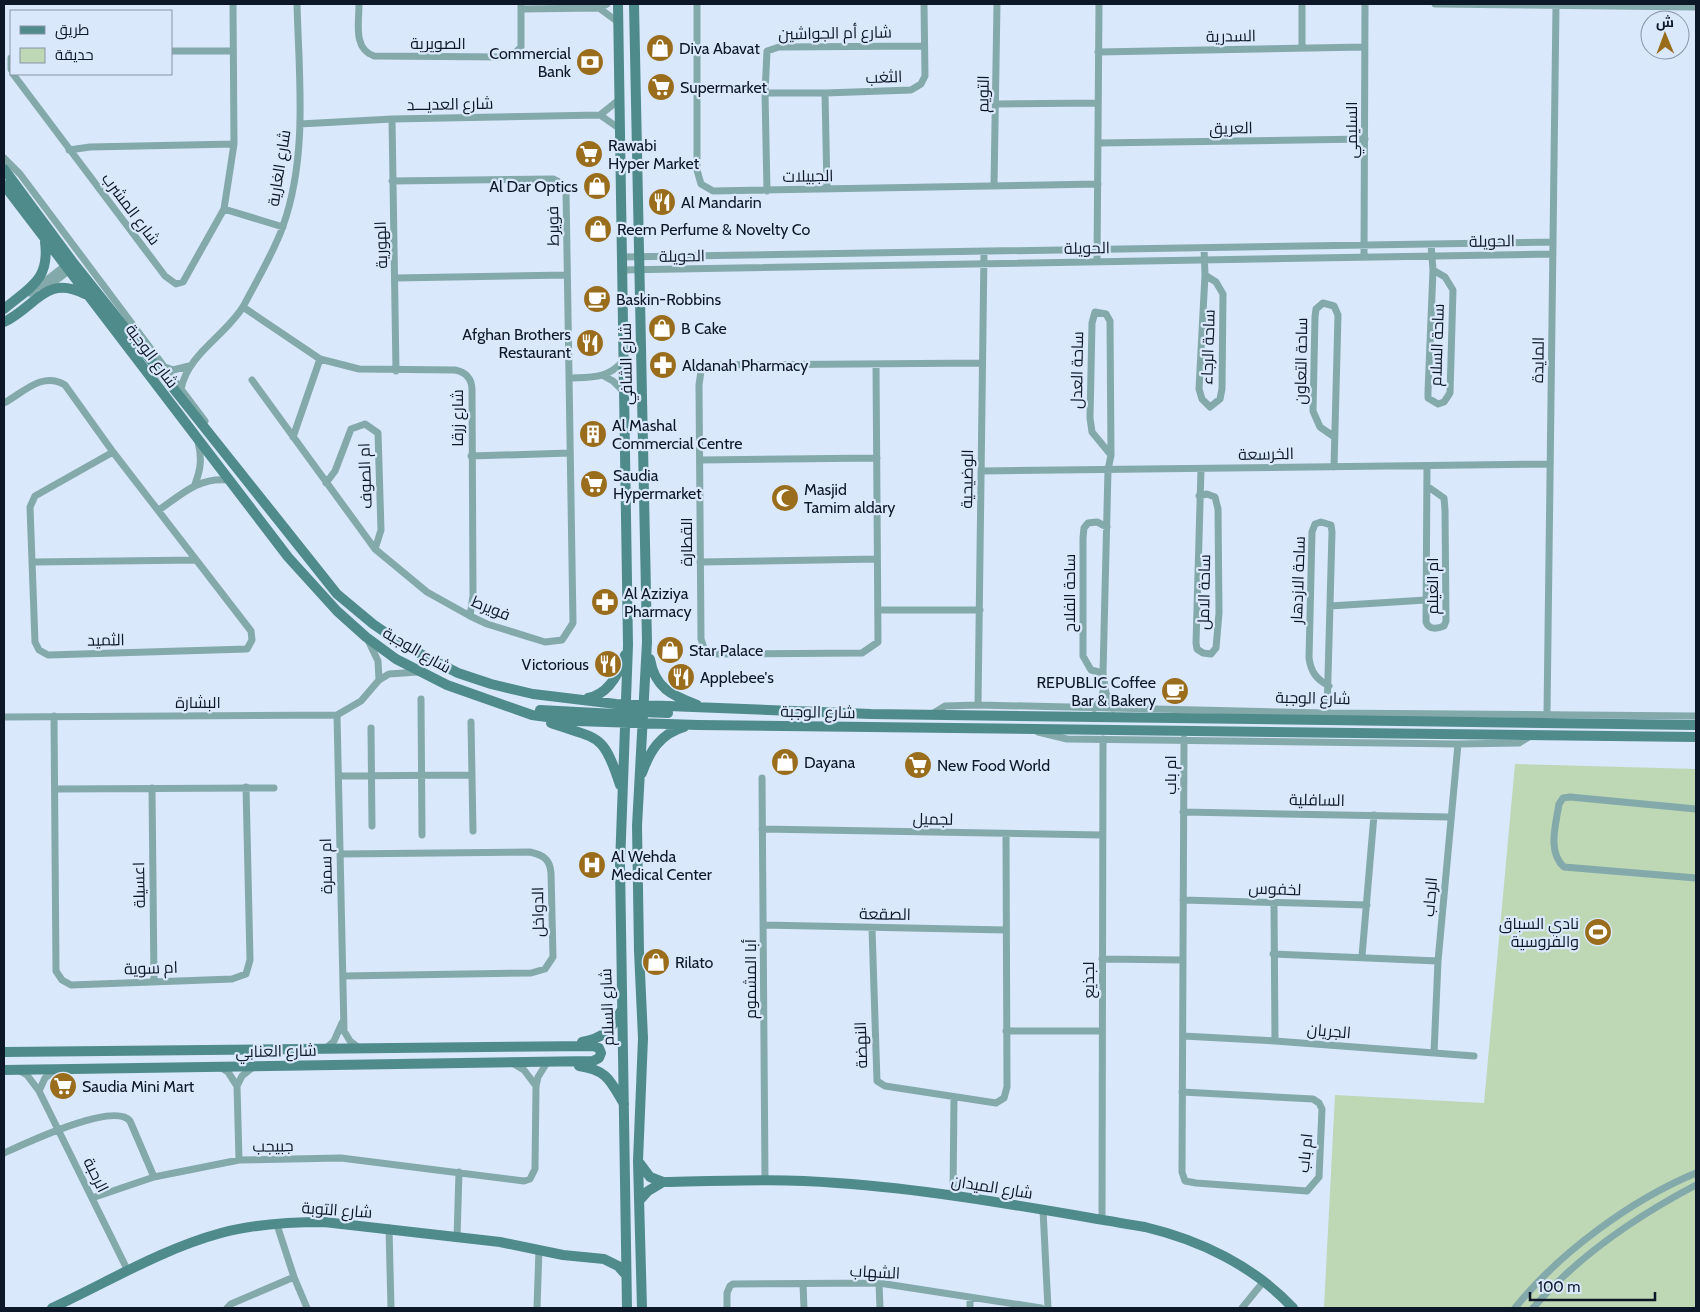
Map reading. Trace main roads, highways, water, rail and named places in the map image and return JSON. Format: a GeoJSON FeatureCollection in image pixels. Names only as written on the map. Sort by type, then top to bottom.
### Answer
{"type":"FeatureCollection","features":[{"type":"Feature","properties":{"kind":"place","name":"Diva Abavat"},"geometry":{"type":"Point","coordinates":[660,48]}},
{"type":"Feature","properties":{"kind":"place","name":"Commercial Bank"},"geometry":{"type":"Point","coordinates":[590,62]}},
{"type":"Feature","properties":{"kind":"place","name":"Supermarket"},"geometry":{"type":"Point","coordinates":[661,87]}},
{"type":"Feature","properties":{"kind":"place","name":"Rawabi Hyper Market"},"geometry":{"type":"Point","coordinates":[589,154]}},
{"type":"Feature","properties":{"kind":"place","name":"Al Dar Optics"},"geometry":{"type":"Point","coordinates":[597,186]}},
{"type":"Feature","properties":{"kind":"place","name":"Al Mandarin"},"geometry":{"type":"Point","coordinates":[662,202]}},
{"type":"Feature","properties":{"kind":"place","name":"Reem Perfume & Novelty Co"},"geometry":{"type":"Point","coordinates":[598,229]}},
{"type":"Feature","properties":{"kind":"place","name":"Baskin-Robbins"},"geometry":{"type":"Point","coordinates":[597,299]}},
{"type":"Feature","properties":{"kind":"place","name":"B Cake"},"geometry":{"type":"Point","coordinates":[662,328]}},
{"type":"Feature","properties":{"kind":"place","name":"Afghan Brothers Restaurant"},"geometry":{"type":"Point","coordinates":[590,343]}},
{"type":"Feature","properties":{"kind":"place","name":"Aldanah Pharmacy"},"geometry":{"type":"Point","coordinates":[663,365]}},
{"type":"Feature","properties":{"kind":"place","name":"Al Mashal Commercial Centre"},"geometry":{"type":"Point","coordinates":[593,434]}},
{"type":"Feature","properties":{"kind":"place","name":"Saudia Hypermarket"},"geometry":{"type":"Point","coordinates":[594,484]}},
{"type":"Feature","properties":{"kind":"place","name":"Masjid Tamim aldary"},"geometry":{"type":"Point","coordinates":[785,498]}},
{"type":"Feature","properties":{"kind":"place","name":"Al Aziziya Pharmacy"},"geometry":{"type":"Point","coordinates":[605,602]}},
{"type":"Feature","properties":{"kind":"place","name":"Star Palace"},"geometry":{"type":"Point","coordinates":[670,650]}},
{"type":"Feature","properties":{"kind":"place","name":"Victorious"},"geometry":{"type":"Point","coordinates":[608,664]}},
{"type":"Feature","properties":{"kind":"place","name":"Applebee's"},"geometry":{"type":"Point","coordinates":[681,677]}},
{"type":"Feature","properties":{"kind":"place","name":"REPUBLIC Coffee Bar & Bakery"},"geometry":{"type":"Point","coordinates":[1175,691]}},
{"type":"Feature","properties":{"kind":"place","name":"Dayana"},"geometry":{"type":"Point","coordinates":[785,762]}},
{"type":"Feature","properties":{"kind":"place","name":"New Food World"},"geometry":{"type":"Point","coordinates":[918,765]}},
{"type":"Feature","properties":{"kind":"place","name":"Al Wehda Medical Center"},"geometry":{"type":"Point","coordinates":[592,865]}},
{"type":"Feature","properties":{"kind":"place","name":"نادي السباق والفروسية"},"geometry":{"type":"Point","coordinates":[1598,932]}},
{"type":"Feature","properties":{"kind":"place","name":"Rilato"},"geometry":{"type":"Point","coordinates":[656,962]}},
{"type":"Feature","properties":{"kind":"place","name":"Saudia Mini Mart"},"geometry":{"type":"Point","coordinates":[63,1086]}}]}
